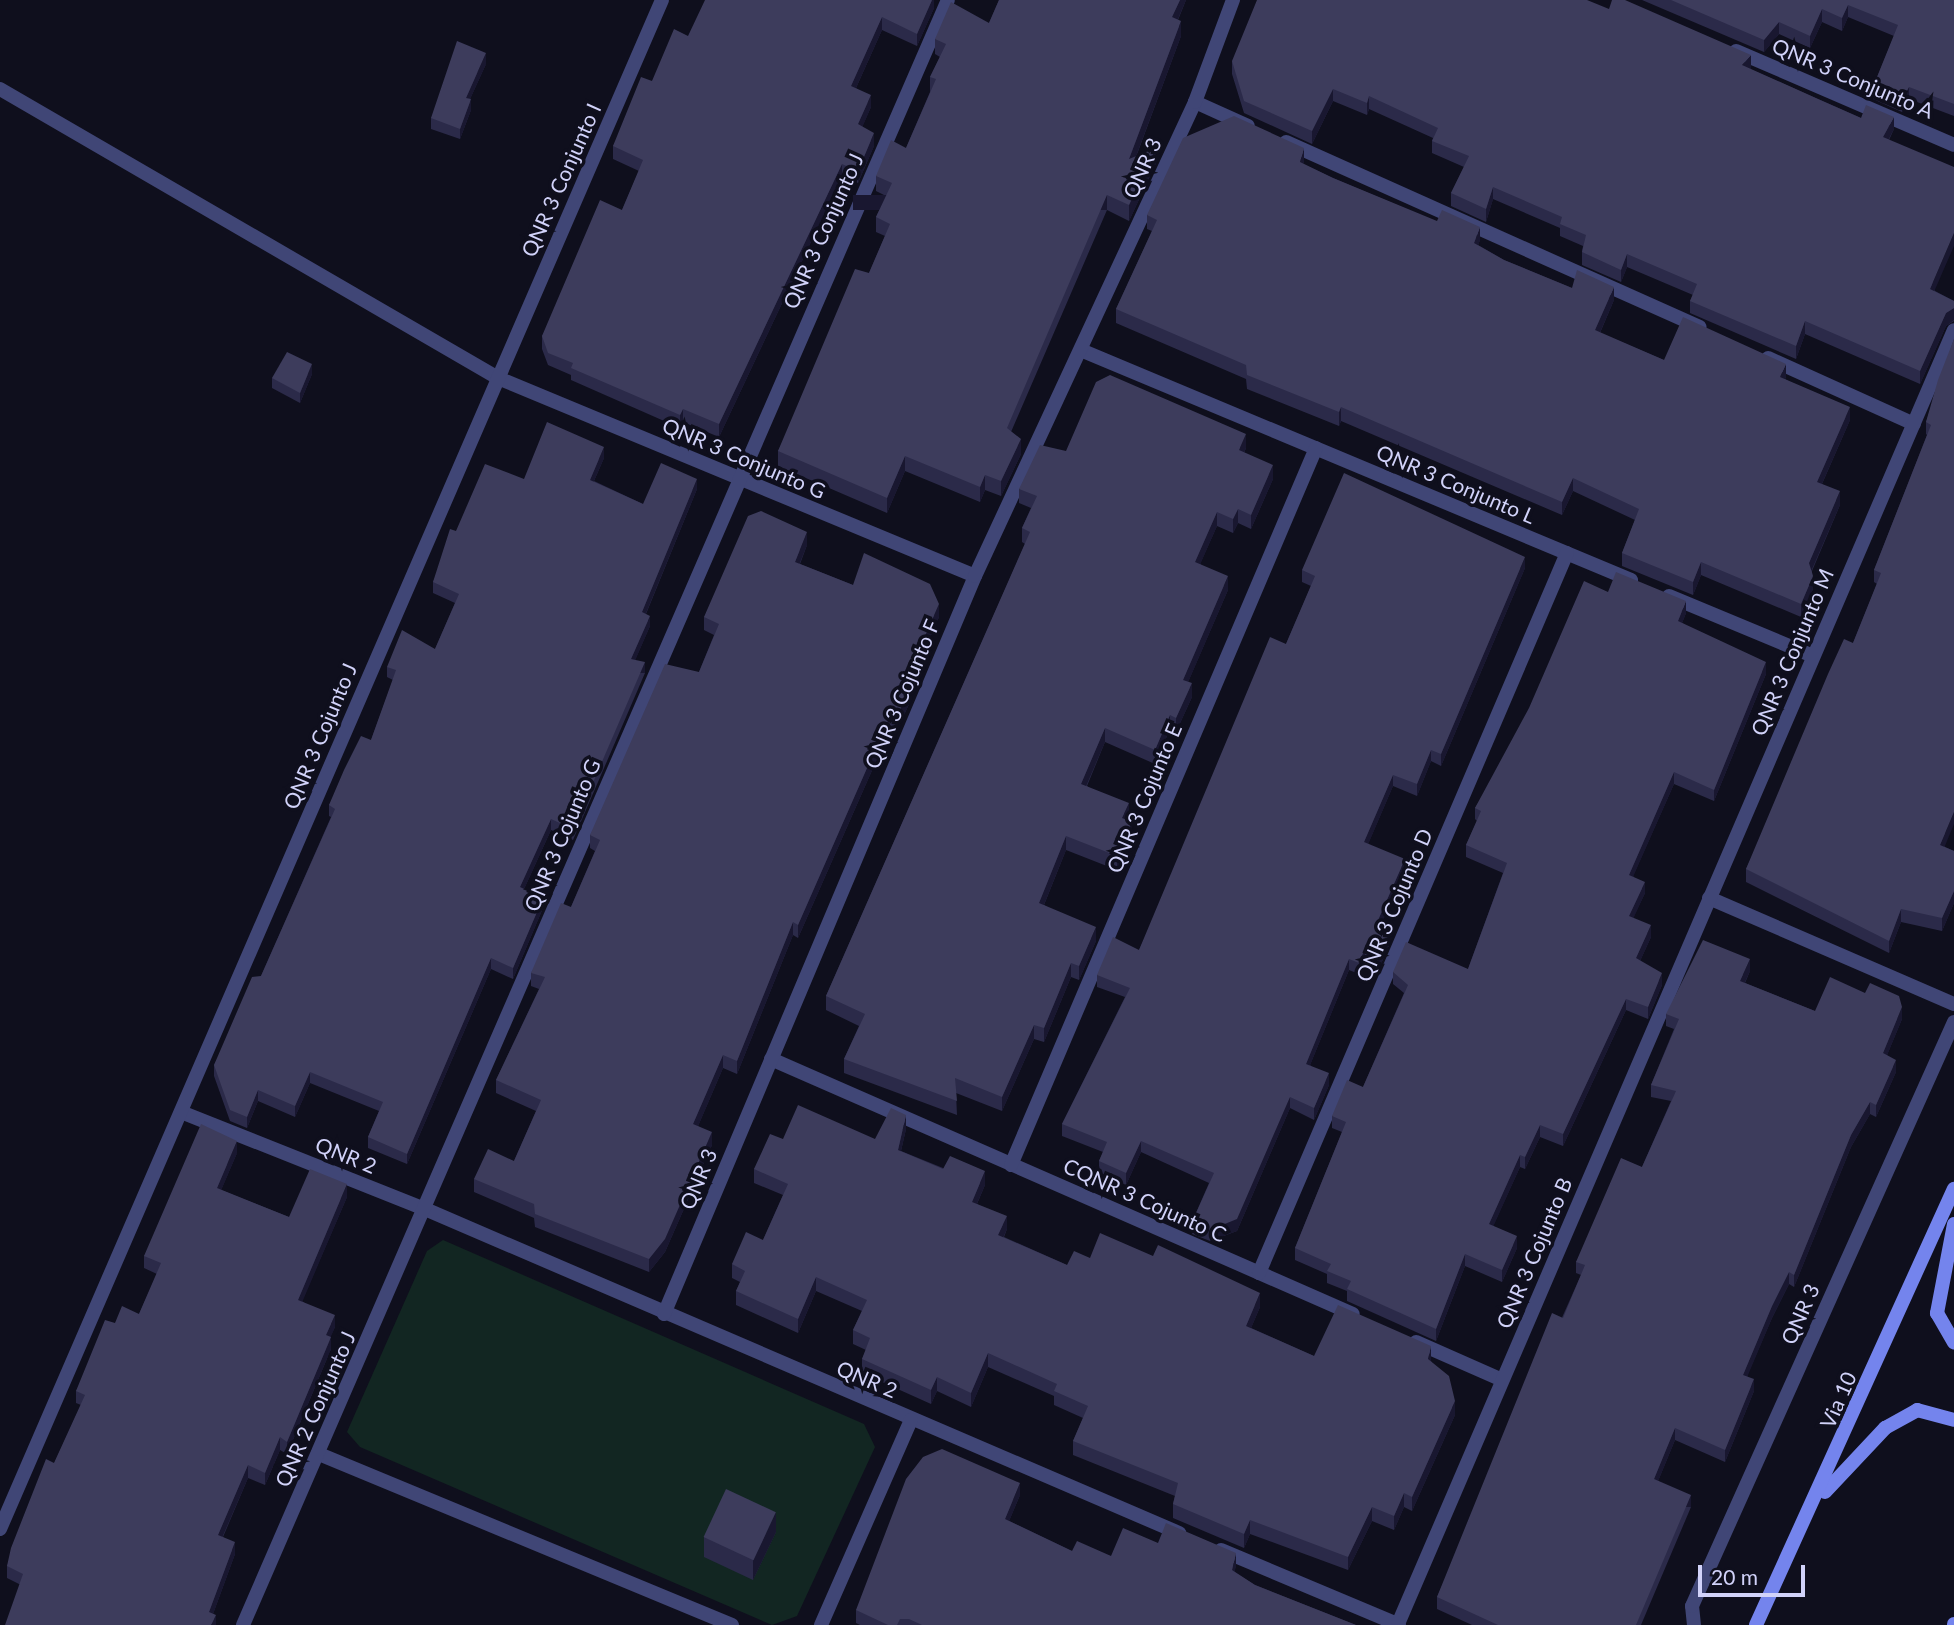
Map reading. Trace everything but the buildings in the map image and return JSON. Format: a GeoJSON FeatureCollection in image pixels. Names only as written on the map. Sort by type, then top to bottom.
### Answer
{"type":"FeatureCollection","features":[{"type":"Feature","properties":{"kind":"main road","name":"Via 10"},"geometry":{"type":"LineString","coordinates":[[1756,1625],[1816,1502],[1954,1189]]}},
{"type":"Feature","properties":{"kind":"main road"},"geometry":{"type":"LineString","coordinates":[[1954,1224],[1937,1313],[1954,1343]]}},
{"type":"Feature","properties":{"kind":"main road"},"geometry":{"type":"LineString","coordinates":[[1816,1502],[1885,1428],[1917,1410],[1954,1420]]}},
{"type":"Feature","properties":{"kind":"street","name":"QNR 3 Conjunto I"},"geometry":{"type":"LineString","coordinates":[[498,378],[662,0]]}},
{"type":"Feature","properties":{"kind":"street","name":"QNR 3 Conjunto J"},"geometry":{"type":"LineString","coordinates":[[737,478],[948,0]]}},
{"type":"Feature","properties":{"kind":"street","name":"QNR 3"},"geometry":{"type":"LineString","coordinates":[[1083,351],[1195,102],[1233,0]]}},
{"type":"Feature","properties":{"kind":"street","name":"QNR 3 Conjunto A"},"geometry":{"type":"LineString","coordinates":[[1718,43],[1954,145]]}},
{"type":"Feature","properties":{"kind":"street","name":"QNR 3 Conjunto G"},"geometry":{"type":"LineString","coordinates":[[0,89],[498,378],[975,576]]}},
{"type":"Feature","properties":{"kind":"street"},"geometry":{"type":"LineString","coordinates":[[1195,102],[1713,333]]}},
{"type":"Feature","properties":{"kind":"street","name":"QNR 3 Conjunto M"},"geometry":{"type":"LineString","coordinates":[[1709,898],[1954,330]]}},
{"type":"Feature","properties":{"kind":"street"},"geometry":{"type":"LineString","coordinates":[[1750,350],[1914,424]]}},
{"type":"Feature","properties":{"kind":"street","name":"QNR 3 Conjunto L"},"geometry":{"type":"LineString","coordinates":[[1083,351],[1813,656]]}},
{"type":"Feature","properties":{"kind":"street","name":"QNR 3 Cojunto F"},"geometry":{"type":"LineString","coordinates":[[771,1059],[975,576],[1083,351]]}},
{"type":"Feature","properties":{"kind":"street","name":"QNR 3 Cojunto J"},"geometry":{"type":"LineString","coordinates":[[181,1112],[498,378]]}},
{"type":"Feature","properties":{"kind":"street","name":"QNR 3 Cojunto E"},"geometry":{"type":"LineString","coordinates":[[1011,1165],[1317,448]]}},
{"type":"Feature","properties":{"kind":"street","name":"QNR 3 Cojunto G"},"geometry":{"type":"LineString","coordinates":[[425,1209],[737,478]]}},
{"type":"Feature","properties":{"kind":"street","name":"QNR 3 Cojunto D"},"geometry":{"type":"LineString","coordinates":[[1259,1273],[1567,553]]}},
{"type":"Feature","properties":{"kind":"street"},"geometry":{"type":"LineString","coordinates":[[1709,898],[1954,1004]]}},
{"type":"Feature","properties":{"kind":"street","name":"QNR 3 Cojunto B"},"geometry":{"type":"LineString","coordinates":[[1399,1625],[1709,898]]}},
{"type":"Feature","properties":{"kind":"street","name":"QNR 3"},"geometry":{"type":"LineString","coordinates":[[1694,1625],[1692,1606],[1954,1023]]}},
{"type":"Feature","properties":{"kind":"street","name":"QNR 3"},"geometry":{"type":"LineString","coordinates":[[664,1314],[771,1059]]}},
{"type":"Feature","properties":{"kind":"street","name":"CQNR 3 Cojunto C"},"geometry":{"type":"LineString","coordinates":[[771,1059],[1374,1324]]}},
{"type":"Feature","properties":{"kind":"street"},"geometry":{"type":"LineString","coordinates":[[0,1529],[181,1112]]}},
{"type":"Feature","properties":{"kind":"street","name":"QNR 2"},"geometry":{"type":"LineString","coordinates":[[181,1112],[425,1209],[911,1420],[1399,1625]]}},
{"type":"Feature","properties":{"kind":"street","name":"QNR 2 Conjunto J"},"geometry":{"type":"LineString","coordinates":[[243,1625],[425,1209]]}},
{"type":"Feature","properties":{"kind":"street"},"geometry":{"type":"LineString","coordinates":[[1400,1335],[1502,1380]]}},
{"type":"Feature","properties":{"kind":"street","name":"QNR 2"},"geometry":{"type":"LineString","coordinates":[[821,1625],[911,1420]]}},
{"type":"Feature","properties":{"kind":"street"},"geometry":{"type":"LineString","coordinates":[[319,1454],[732,1625]]}},
{"type":"Feature","properties":{"kind":"green space"},"geometry":{"type":"Polygon","coordinates":[[[443,1240],[864,1424],[875,1447],[797,1616],[772,1625],[360,1447],[347,1432],[427,1251],[443,1240]]]}}]}
